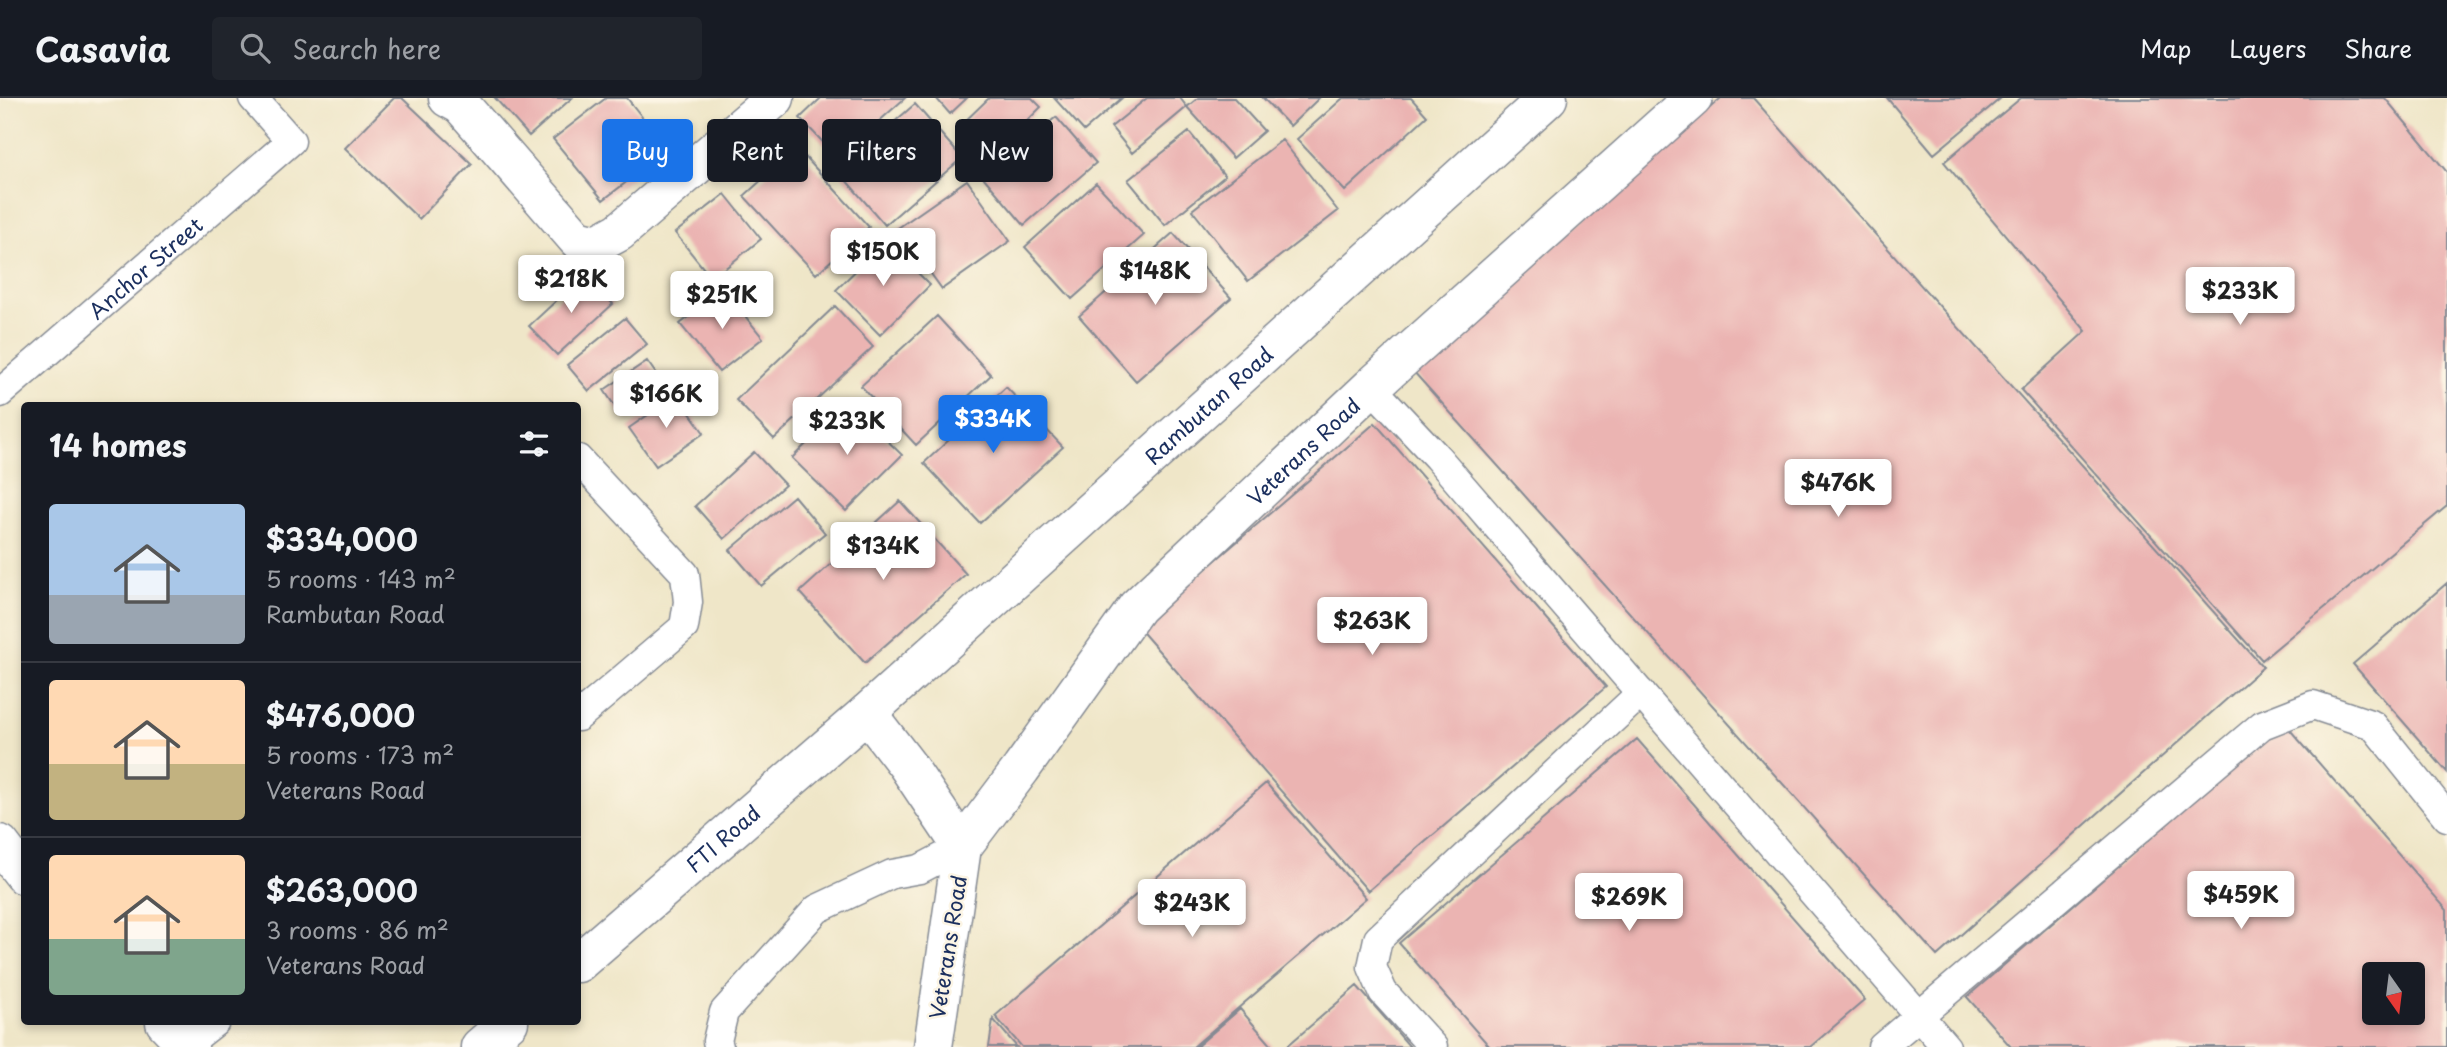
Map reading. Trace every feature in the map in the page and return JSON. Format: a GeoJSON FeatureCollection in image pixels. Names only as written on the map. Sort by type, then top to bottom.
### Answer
{"type":"FeatureCollection","features":[{"type":"Feature","properties":{"kind":"street"},"geometry":{"type":"LineString","coordinates":[[448,98],[461,104],[577,239],[597,244],[619,232],[775,98]]}},
{"type":"Feature","properties":{"kind":"street","name":"Rambutan Road"},"geometry":{"type":"LineString","coordinates":[[867,713],[1548,98]]}},
{"type":"Feature","properties":{"kind":"street","name":"Veterans Road"},"geometry":{"type":"LineString","coordinates":[[933,1047],[962,847],[1137,607],[1371,387],[1693,98]]}},
{"type":"Feature","properties":{"kind":"street","name":"Veterans Road"},"geometry":{"type":"LineString","coordinates":[[867,713],[907,765],[962,847]]}},
{"type":"Feature","properties":{"kind":"street","name":"FTI Road"},"geometry":{"type":"LineString","coordinates":[[581,960],[867,713]]}},
{"type":"Feature","properties":{"kind":"street"},"geometry":{"type":"LineString","coordinates":[[0,844],[21,871]]}},
{"type":"Feature","properties":{"kind":"street"},"geometry":{"type":"LineString","coordinates":[[480,1047],[506,1025]]}},
{"type":"Feature","properties":{"kind":"lane","name":"Anchor Street"},"geometry":{"type":"LineString","coordinates":[[0,393],[291,141],[253,98]]}},
{"type":"Feature","properties":{"kind":"lane"},"geometry":{"type":"LineString","coordinates":[[1371,387],[1437,457],[1946,1047]]}},
{"type":"Feature","properties":{"kind":"lane"},"geometry":{"type":"LineString","coordinates":[[581,462],[685,575],[688,602],[684,627],[581,714]]}},
{"type":"Feature","properties":{"kind":"lane"},"geometry":{"type":"LineString","coordinates":[[1433,1047],[1383,992],[1372,967],[1378,939],[1641,693]]}},
{"type":"Feature","properties":{"kind":"lane"},"geometry":{"type":"LineString","coordinates":[[1882,1047],[2262,725],[2313,705],[2373,724],[2447,817]]}},
{"type":"Feature","properties":{"kind":"lane"},"geometry":{"type":"LineString","coordinates":[[719,1047],[717,1041],[724,1012],[817,909],[892,874],[920,869],[962,847]]}},
{"type":"Feature","properties":{"kind":"building"},"geometry":{"type":"Polygon","coordinates":[[[394,98],[402,98],[472,164],[419,219],[345,148],[394,98]]]}},
{"type":"Feature","properties":{"kind":"building"},"geometry":{"type":"Polygon","coordinates":[[[495,98],[572,98],[529,136],[495,98]]]}},
{"type":"Feature","properties":{"kind":"building"},"geometry":{"type":"Polygon","coordinates":[[[606,98],[627,98],[644,119],[602,119],[602,182],[626,182],[603,200],[553,139],[606,98]]]}},
{"type":"Feature","properties":{"kind":"building"},"geometry":{"type":"Polygon","coordinates":[[[821,98],[905,98],[882,119],[822,119],[822,141],[808,126],[808,119],[800,118],[821,98]]]}},
{"type":"Feature","properties":{"kind":"building"},"geometry":{"type":"Polygon","coordinates":[[[936,98],[967,98],[950,114],[936,98]]]}},
{"type":"Feature","properties":{"kind":"building"},"geometry":{"type":"Polygon","coordinates":[[[989,98],[1032,98],[1041,107],[1029,119],[967,119],[989,98]]]}},
{"type":"Feature","properties":{"kind":"building"},"geometry":{"type":"Polygon","coordinates":[[[1054,98],[1122,98],[1084,131],[1054,98]]]}},
{"type":"Feature","properties":{"kind":"building"},"geometry":{"type":"Polygon","coordinates":[[[1147,98],[1180,98],[1187,107],[1132,153],[1111,127],[1147,98]]]}},
{"type":"Feature","properties":{"kind":"building"},"geometry":{"type":"Polygon","coordinates":[[[1198,98],[1234,98],[1264,131],[1233,158],[1187,107],[1198,98]]]}},
{"type":"Feature","properties":{"kind":"building"},"geometry":{"type":"Polygon","coordinates":[[[1263,98],[1319,98],[1290,126],[1263,98]]]}},
{"type":"Feature","properties":{"kind":"building"},"geometry":{"type":"Polygon","coordinates":[[[1343,98],[1411,98],[1427,116],[1345,191],[1297,139],[1343,98]]]}},
{"type":"Feature","properties":{"kind":"building"},"geometry":{"type":"Polygon","coordinates":[[[1721,98],[1753,98],[2263,667],[1937,956],[1413,371],[1721,98]]]}},
{"type":"Feature","properties":{"kind":"building"},"geometry":{"type":"Polygon","coordinates":[[[1887,98],[2001,98],[1934,154],[1887,98]]]}},
{"type":"Feature","properties":{"kind":"building"},"geometry":{"type":"Polygon","coordinates":[[[2021,98],[2385,98],[2447,172],[2447,506],[2262,660],[2021,390],[2086,331],[1944,162],[2021,98]]]}},
{"type":"Feature","properties":{"kind":"building"},"geometry":{"type":"Polygon","coordinates":[[[915,104],[928,119],[898,119],[915,104]]]}},
{"type":"Feature","properties":{"kind":"building"},"geometry":{"type":"Polygon","coordinates":[[[1056,117],[1096,163],[1024,225],[987,182],[1053,182],[1053,120],[1056,117]]]}},
{"type":"Feature","properties":{"kind":"building"},"geometry":{"type":"Polygon","coordinates":[[[1189,132],[1225,176],[1165,225],[1128,180],[1189,132]]]}},
{"type":"Feature","properties":{"kind":"building"},"geometry":{"type":"Polygon","coordinates":[[[941,134],[955,150],[955,164],[941,176],[941,134]]]}},
{"type":"Feature","properties":{"kind":"building"},"geometry":{"type":"Polygon","coordinates":[[[1282,140],[1338,211],[1248,281],[1192,210],[1282,140]]]}},
{"type":"Feature","properties":{"kind":"building"},"geometry":{"type":"Polygon","coordinates":[[[808,160],[822,175],[822,182],[828,182],[869,227],[816,274],[744,196],[759,182],[808,182],[808,160]]]}},
{"type":"Feature","properties":{"kind":"building"},"geometry":{"type":"Polygon","coordinates":[[[848,182],[934,182],[885,225],[848,182]]]}},
{"type":"Feature","properties":{"kind":"building"},"geometry":{"type":"Polygon","coordinates":[[[964,182],[968,182],[1010,241],[942,289],[898,228],[964,182]]]}},
{"type":"Feature","properties":{"kind":"building"},"geometry":{"type":"Polygon","coordinates":[[[1096,183],[1144,235],[1072,299],[1025,247],[1096,183]]]}},
{"type":"Feature","properties":{"kind":"building"},"geometry":{"type":"Polygon","coordinates":[[[725,194],[761,239],[712,279],[675,233],[725,194]]]}},
{"type":"Feature","properties":{"kind":"building"},"geometry":{"type":"Polygon","coordinates":[[[1173,233],[1231,298],[1136,381],[1079,316],[1173,233]]]}},
{"type":"Feature","properties":{"kind":"building"},"geometry":{"type":"Polygon","coordinates":[[[886,241],[930,285],[880,335],[836,290],[886,241]]]}},
{"type":"Feature","properties":{"kind":"building"},"geometry":{"type":"Polygon","coordinates":[[[585,274],[613,304],[557,355],[529,326],[585,274]]]}},
{"type":"Feature","properties":{"kind":"building"},"geometry":{"type":"Polygon","coordinates":[[[724,290],[763,338],[719,372],[680,324],[724,290]]]}},
{"type":"Feature","properties":{"kind":"building"},"geometry":{"type":"Polygon","coordinates":[[[835,306],[873,347],[774,439],[736,400],[835,306]]]}},
{"type":"Feature","properties":{"kind":"building"},"geometry":{"type":"Polygon","coordinates":[[[937,316],[991,375],[916,445],[861,386],[937,316]]]}},
{"type":"Feature","properties":{"kind":"building"},"geometry":{"type":"Polygon","coordinates":[[[625,318],[647,344],[589,391],[567,365],[625,318]]]}},
{"type":"Feature","properties":{"kind":"building"},"geometry":{"type":"Polygon","coordinates":[[[647,361],[664,385],[620,414],[604,390],[647,361]]]}},
{"type":"Feature","properties":{"kind":"building"},"geometry":{"type":"Polygon","coordinates":[[[1006,387],[1063,447],[980,523],[924,463],[1006,387]]]}},
{"type":"Feature","properties":{"kind":"building"},"geometry":{"type":"Polygon","coordinates":[[[677,395],[704,433],[656,466],[629,428],[677,395]]]}},
{"type":"Feature","properties":{"kind":"building"},"geometry":{"type":"Polygon","coordinates":[[[848,402],[902,455],[846,511],[792,458],[848,402]]]}},
{"type":"Feature","properties":{"kind":"building"},"geometry":{"type":"Polygon","coordinates":[[[1375,423],[1606,687],[1368,891],[1138,627],[1375,423]]]}},
{"type":"Feature","properties":{"kind":"building"},"geometry":{"type":"Polygon","coordinates":[[[754,452],[785,485],[724,539],[695,506],[754,452]]]}},
{"type":"Feature","properties":{"kind":"building"},"geometry":{"type":"Polygon","coordinates":[[[794,496],[825,533],[761,586],[730,550],[794,496]]]}},
{"type":"Feature","properties":{"kind":"building"},"geometry":{"type":"Polygon","coordinates":[[[900,501],[966,574],[865,663],[800,592],[900,501]]]}},
{"type":"Feature","properties":{"kind":"building"},"geometry":{"type":"Polygon","coordinates":[[[2447,583],[2447,772],[2353,664],[2447,583]]]}},
{"type":"Feature","properties":{"kind":"building"},"geometry":{"type":"Polygon","coordinates":[[[2284,723],[2447,910],[2447,1047],[2011,1047],[1967,997],[2284,723]]]}},
{"type":"Feature","properties":{"kind":"building"},"geometry":{"type":"Polygon","coordinates":[[[1637,739],[1865,1000],[1810,1047],[1490,1047],[1399,943],[1637,739]]]}},
{"type":"Feature","properties":{"kind":"building"},"geometry":{"type":"Polygon","coordinates":[[[1266,783],[1366,898],[1193,1047],[1022,1047],[995,1016],[1266,783]]]}},
{"type":"Feature","properties":{"kind":"building"},"geometry":{"type":"Polygon","coordinates":[[[1357,986],[1410,1047],[1286,1047],[1357,986]]]}},
{"type":"Feature","properties":{"kind":"building"},"geometry":{"type":"Polygon","coordinates":[[[1240,1009],[1273,1047],[1196,1047],[1240,1009]]]}},
{"type":"Feature","properties":{"kind":"building"},"geometry":{"type":"Polygon","coordinates":[[[993,1019],[1017,1047],[989,1047],[993,1019]]]}}]}
